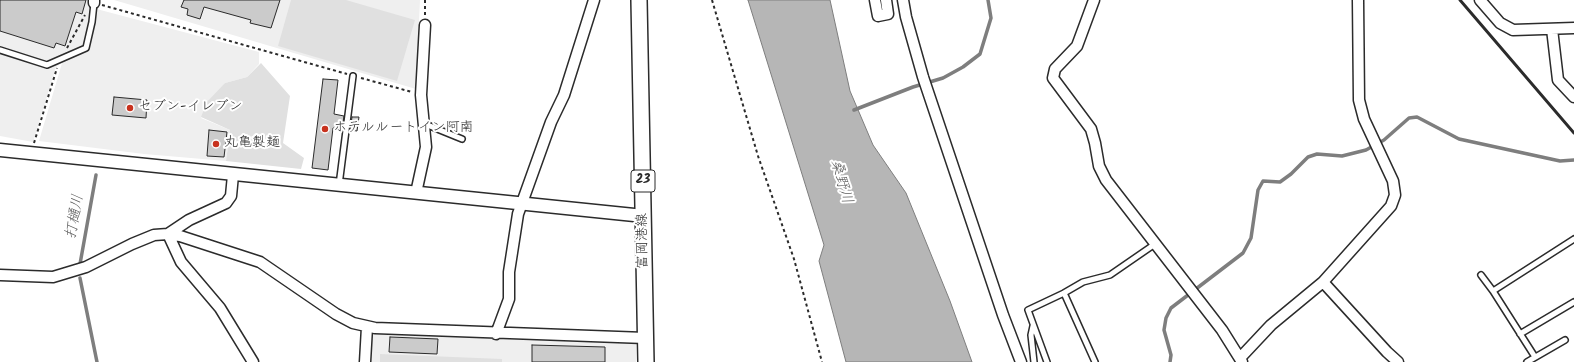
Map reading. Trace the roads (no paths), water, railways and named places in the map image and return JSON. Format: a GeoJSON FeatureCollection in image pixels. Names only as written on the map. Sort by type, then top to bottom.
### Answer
{"type":"FeatureCollection","features":[{"type":"Feature","properties":{"kind":"main road","name":"富岡港線"},"geometry":{"type":"LineString","coordinates":[[639,0],[646,362]]}},
{"type":"Feature","properties":{"kind":"street"},"geometry":{"type":"LineString","coordinates":[[496,334],[509,299],[509,272],[518,214],[551,122],[564,95],[594,0]]}},
{"type":"Feature","properties":{"kind":"street"},"geometry":{"type":"LineString","coordinates":[[875,0],[878,16],[888,14],[886,0]]}},
{"type":"Feature","properties":{"kind":"street"},"geometry":{"type":"LineString","coordinates":[[903,0],[906,17],[923,77],[1003,315],[1021,362]]}},
{"type":"Feature","properties":{"kind":"street"},"geometry":{"type":"LineString","coordinates":[[1094,0],[1077,46],[1055,69],[1053,78],[1091,129],[1096,143],[1099,166],[1106,180],[1222,330],[1241,360],[1271,325],[1323,282],[1391,206],[1395,195],[1393,181],[1364,119],[1359,100],[1358,0]]}},
{"type":"Feature","properties":{"kind":"street"},"geometry":{"type":"LineString","coordinates":[[1480,0],[1500,23],[1513,30],[1574,28]]}},
{"type":"Feature","properties":{"kind":"street"},"geometry":{"type":"LineString","coordinates":[[416,193],[426,147],[425,124],[421,95],[425,25]]}},
{"type":"Feature","properties":{"kind":"street"},"geometry":{"type":"LineString","coordinates":[[1552,29],[1558,80],[1574,97]]}},
{"type":"Feature","properties":{"kind":"street"},"geometry":{"type":"LineString","coordinates":[[0,150],[339,186],[644,216]]}},
{"type":"Feature","properties":{"kind":"street"},"geometry":{"type":"LineString","coordinates":[[168,234],[189,220],[226,203],[231,196],[233,175]]}},
{"type":"Feature","properties":{"kind":"street"},"geometry":{"type":"LineString","coordinates":[[168,234],[181,262],[220,308],[253,362]]}},
{"type":"Feature","properties":{"kind":"street"},"geometry":{"type":"LineString","coordinates":[[0,275],[53,276],[86,267],[132,244],[154,235],[168,234],[180,236],[260,262],[336,314],[353,323],[375,328],[496,334],[645,338]]}},
{"type":"Feature","properties":{"kind":"street"},"geometry":{"type":"LineString","coordinates":[[1323,282],[1386,352],[1398,362]]}},
{"type":"Feature","properties":{"kind":"street"},"geometry":{"type":"LineString","coordinates":[[366,362],[367,326]]}},
{"type":"Feature","properties":{"kind":"lane"},"geometry":{"type":"LineString","coordinates":[[0,50],[47,65],[62,57],[86,48],[92,22],[94,2]]}},
{"type":"Feature","properties":{"kind":"lane"},"geometry":{"type":"LineString","coordinates":[[339,186],[353,76]]}},
{"type":"Feature","properties":{"kind":"lane"},"geometry":{"type":"LineString","coordinates":[[425,124],[462,139]]}},
{"type":"Feature","properties":{"kind":"lane"},"geometry":{"type":"LineString","coordinates":[[1493,291],[1574,239]]}},
{"type":"Feature","properties":{"kind":"lane"},"geometry":{"type":"LineString","coordinates":[[1047,362],[1028,310],[1083,282],[1110,274],[1155,244]]}},
{"type":"Feature","properties":{"kind":"lane"},"geometry":{"type":"LineString","coordinates":[[1481,275],[1493,291],[1535,357]]}},
{"type":"Feature","properties":{"kind":"lane"},"geometry":{"type":"LineString","coordinates":[[1064,293],[1095,362]]}},
{"type":"Feature","properties":{"kind":"lane"},"geometry":{"type":"LineString","coordinates":[[1520,334],[1574,302]]}},
{"type":"Feature","properties":{"kind":"lane"},"geometry":{"type":"LineString","coordinates":[[1033,325],[1031,335],[1034,362]]}},
{"type":"Feature","properties":{"kind":"lane"},"geometry":{"type":"LineString","coordinates":[[1527,362],[1565,340]]}},
{"type":"Feature","properties":{"kind":"water","name":"桑野川"},"geometry":{"type":"Polygon","coordinates":[[[748,0],[830,0],[850,91],[873,145],[906,193],[950,301],[972,362],[846,362],[819,261],[824,245],[748,0]]]}},
{"type":"Feature","properties":{"kind":"waterway"},"geometry":{"type":"LineString","coordinates":[[854,110],[913,87],[943,78],[963,67],[980,54],[991,18],[988,0]]}},
{"type":"Feature","properties":{"kind":"waterway"},"geometry":{"type":"LineString","coordinates":[[1170,362],[1171,355],[1164,330],[1166,318],[1171,308],[1243,253],[1251,238],[1258,190],[1263,181],[1280,182],[1291,174],[1308,157],[1317,154],[1342,156],[1366,150],[1384,140],[1409,118],[1417,117],[1459,139],[1560,161],[1574,160]]}},
{"type":"Feature","properties":{"kind":"waterway","name":"打樋川"},"geometry":{"type":"LineString","coordinates":[[80,264],[96,175]]}},
{"type":"Feature","properties":{"kind":"waterway","name":"打樋川"},"geometry":{"type":"LineString","coordinates":[[80,278],[97,362]]}},
{"type":"Feature","properties":{"kind":"railway"},"geometry":{"type":"LineString","coordinates":[[1460,0],[1574,133]]}},
{"type":"Feature","properties":{"kind":"place","name":"セブン-イレブン"},"geometry":{"type":"Point","coordinates":[130,108]}},
{"type":"Feature","properties":{"kind":"place","name":"ホテルルートイン阿南"},"geometry":{"type":"Point","coordinates":[325,129]}},
{"type":"Feature","properties":{"kind":"place","name":"丸亀製麺"},"geometry":{"type":"Point","coordinates":[216,144]}}]}
